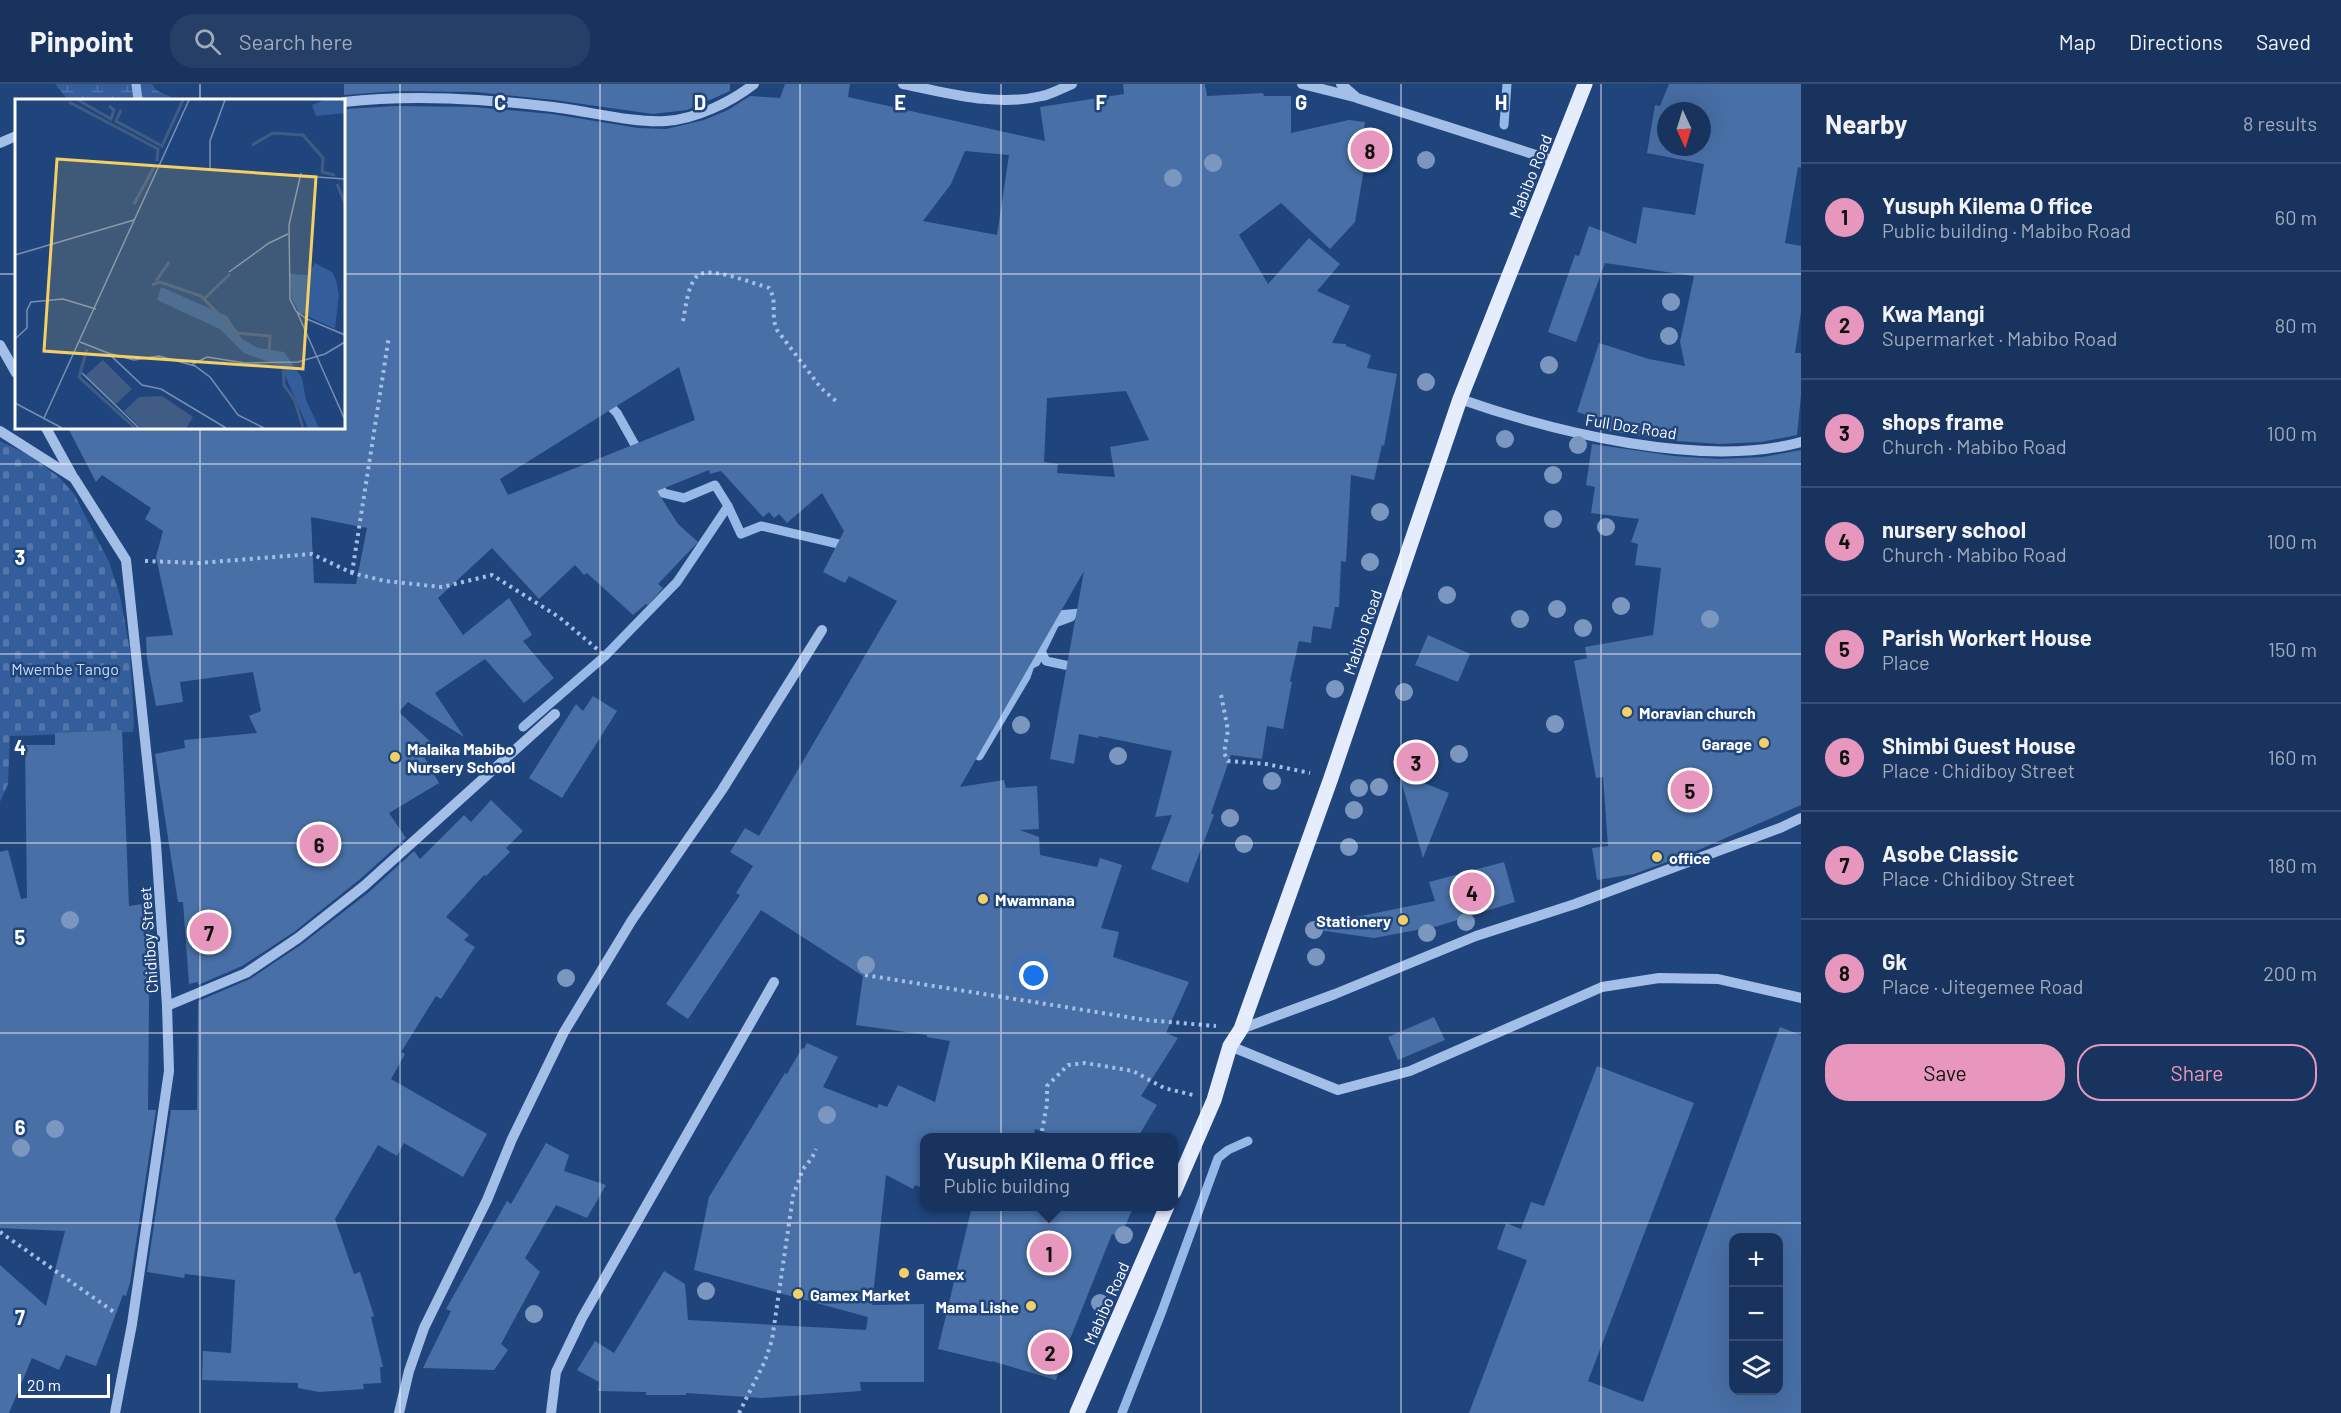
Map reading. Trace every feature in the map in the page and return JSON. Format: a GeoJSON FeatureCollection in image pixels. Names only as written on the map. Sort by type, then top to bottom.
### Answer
{"type":"FeatureCollection","features":[{"type":"Feature","properties":{"kind":"main road","name":"Mabibo Road"},"geometry":{"type":"LineString","coordinates":[[1178,1181],[1214,1100],[1230,1046],[1241,1029],[1331,778],[1460,399],[1585,84]]}},
{"type":"Feature","properties":{"kind":"main road","name":"Mabibo Road"},"geometry":{"type":"LineString","coordinates":[[1077,1413],[1165,1211]]}},
{"type":"Feature","properties":{"kind":"street"},"geometry":{"type":"LineString","coordinates":[[345,102],[405,97],[473,100],[667,121],[694,115],[719,105],[754,84]]}},
{"type":"Feature","properties":{"kind":"street"},"geometry":{"type":"LineString","coordinates":[[903,84],[998,100],[1017,100],[1043,96],[1072,84]]}},
{"type":"Feature","properties":{"kind":"street"},"geometry":{"type":"LineString","coordinates":[[1302,84],[1358,98],[1555,161]]}},
{"type":"Feature","properties":{"kind":"street"},"geometry":{"type":"LineString","coordinates":[[1341,84],[1358,98]]}},
{"type":"Feature","properties":{"kind":"street"},"geometry":{"type":"LineString","coordinates":[[0,143],[15,136]]}},
{"type":"Feature","properties":{"kind":"street"},"geometry":{"type":"LineString","coordinates":[[0,345],[15,371]]}},
{"type":"Feature","properties":{"kind":"street","name":"Full Doz Road"},"geometry":{"type":"LineString","coordinates":[[1460,399],[1513,418],[1611,440],[1693,450],[1752,451],[1801,442]]}},
{"type":"Feature","properties":{"kind":"street","name":"Chidiboy Street"},"geometry":{"type":"LineString","coordinates":[[47,429],[74,478],[126,560],[156,844],[169,1071],[132,1324],[115,1413]]}},
{"type":"Feature","properties":{"kind":"street","name":"Chidiboy Street"},"geometry":{"type":"LineString","coordinates":[[0,431],[74,478]]}},
{"type":"Feature","properties":{"kind":"street"},"geometry":{"type":"LineString","coordinates":[[399,1413],[409,1371],[424,1328],[488,1200],[512,1139],[564,1032],[632,920],[722,790],[822,630]]}},
{"type":"Feature","properties":{"kind":"street"},"geometry":{"type":"LineString","coordinates":[[167,1006],[246,973],[298,938],[364,886],[555,714]]}},
{"type":"Feature","properties":{"kind":"street"},"geometry":{"type":"LineString","coordinates":[[1241,1029],[1335,994],[1476,936],[1575,904],[1780,828],[1801,818]]}},
{"type":"Feature","properties":{"kind":"street"},"geometry":{"type":"LineString","coordinates":[[1230,1046],[1338,1090],[1410,1071],[1602,987],[1659,978],[1718,979],[1801,998]]}},
{"type":"Feature","properties":{"kind":"street"},"geometry":{"type":"LineString","coordinates":[[551,1413],[556,1372],[582,1318],[774,982]]}},
{"type":"Feature","properties":{"kind":"path"},"geometry":{"type":"LineString","coordinates":[[683,321],[688,294],[700,274],[716,273],[769,288],[774,302],[773,319],[777,330],[821,388],[836,401]]}},
{"type":"Feature","properties":{"kind":"path"},"geometry":{"type":"LineString","coordinates":[[352,573],[389,336]]}},
{"type":"Feature","properties":{"kind":"path"},"geometry":{"type":"LineString","coordinates":[[126,560],[199,562],[312,554],[352,573],[385,581],[442,587],[492,575],[559,617],[609,659]]}},
{"type":"Feature","properties":{"kind":"path"},"geometry":{"type":"LineString","coordinates":[[1221,695],[1228,730],[1224,753],[1228,760],[1266,764],[1331,778]]}},
{"type":"Feature","properties":{"kind":"path"},"geometry":{"type":"LineString","coordinates":[[865,975],[1146,1020],[1241,1029]]}},
{"type":"Feature","properties":{"kind":"path"},"geometry":{"type":"LineString","coordinates":[[1042,1131],[1047,1086],[1068,1065],[1085,1063],[1133,1071],[1164,1088],[1214,1100]]}},
{"type":"Feature","properties":{"kind":"path"},"geometry":{"type":"LineString","coordinates":[[739,1413],[765,1360],[772,1340],[793,1196],[803,1169],[813,1158],[816,1149]]}},
{"type":"Feature","properties":{"kind":"path"},"geometry":{"type":"LineString","coordinates":[[0,1232],[132,1324]]}},
{"type":"Feature","properties":{"kind":"green space"},"geometry":{"type":"Polygon","coordinates":[[[55,84],[152,84],[156,90],[175,99],[67,99],[55,84]]]}},
{"type":"Feature","properties":{"kind":"green space","name":"Mwembe Tango"},"geometry":{"type":"Polygon","coordinates":[[[0,441],[29,455],[59,477],[74,494],[109,562],[120,596],[130,651],[134,723],[133,732],[10,736],[8,784],[0,802],[0,441]]]}},
{"type":"Feature","properties":{"kind":"building"},"geometry":{"type":"Polygon","coordinates":[[[344,84],[730,84],[730,91],[687,110],[653,114],[475,92],[396,91],[344,95],[344,84]]]}},
{"type":"Feature","properties":{"kind":"building"},"geometry":{"type":"Polygon","coordinates":[[[785,84],[850,84],[848,97],[1045,141],[1040,107],[1124,94],[1123,84],[1205,84],[1207,96],[1263,93],[1264,96],[1291,96],[1291,133],[1349,120],[1365,122],[1364,130],[1382,132],[1379,171],[1364,169],[1355,222],[1330,249],[1281,203],[1239,235],[1268,284],[1309,238],[1340,264],[1317,291],[1350,306],[1332,343],[1346,344],[1346,346],[1371,355],[1367,368],[1397,374],[1384,446],[1382,445],[1374,480],[1351,475],[1346,562],[1341,561],[1339,607],[1335,607],[1331,629],[1313,626],[1311,643],[1299,641],[1283,729],[1267,726],[1262,759],[1231,755],[1211,813],[1214,815],[1188,883],[1151,869],[1172,815],[1155,817],[1172,751],[1079,734],[1074,764],[1050,759],[1084,571],[960,787],[1004,780],[1006,788],[1037,786],[1039,829],[1020,830],[1039,837],[1040,855],[1097,867],[1100,858],[1122,865],[1101,928],[1119,932],[1113,957],[1189,982],[1166,1033],[1178,1038],[1141,1096],[1157,1105],[1140,1133],[1048,1133],[1035,1129],[1034,1133],[920,1133],[920,1187],[915,1185],[913,1189],[886,1175],[872,1305],[924,1304],[924,1382],[860,1382],[861,1391],[762,1398],[686,1393],[686,1395],[646,1395],[646,1392],[598,1391],[599,1382],[577,1370],[595,1341],[614,1353],[664,1271],[685,1284],[688,1320],[866,1330],[868,1317],[694,1270],[709,1197],[785,1073],[787,1074],[807,1043],[838,1057],[823,1087],[877,1108],[879,1104],[887,1107],[898,1085],[935,1102],[950,1041],[927,1037],[927,1035],[856,1025],[863,976],[761,910],[688,1019],[666,1004],[740,895],[736,893],[753,866],[730,852],[745,828],[759,836],[897,601],[849,576],[845,583],[823,572],[844,531],[822,493],[787,523],[779,514],[774,518],[769,512],[763,517],[721,471],[710,474],[709,470],[657,491],[678,524],[698,542],[658,584],[663,588],[648,605],[646,604],[633,615],[575,565],[539,599],[492,548],[438,598],[463,635],[509,598],[532,635],[523,641],[554,678],[524,703],[485,659],[435,693],[464,737],[408,702],[399,712],[436,747],[423,755],[439,783],[389,813],[406,838],[359,880],[294,932],[242,966],[198,985],[198,982],[189,984],[183,902],[178,902],[155,754],[185,748],[184,740],[257,733],[249,716],[261,711],[253,672],[180,682],[183,702],[156,706],[147,659],[146,637],[173,635],[156,557],[163,531],[145,519],[151,508],[102,475],[96,482],[69,429],[345,429],[345,109],[396,106],[474,107],[552,114],[638,128],[666,129],[704,120],[728,110],[750,96],[780,98],[785,84]],[[965,151],[951,184],[923,221],[997,235],[1009,155],[965,151]],[[679,367],[500,479],[508,495],[695,420],[679,367]],[[1126,391],[1047,398],[1044,462],[1058,464],[1057,473],[1115,477],[1110,447],[1149,440],[1126,391]],[[311,517],[314,583],[356,584],[367,528],[311,517]]]}},
{"type":"Feature","properties":{"kind":"building"},"geometry":{"type":"Polygon","coordinates":[[[1669,84],[1801,84],[1801,168],[1798,167],[1785,243],[1801,246],[1801,312],[1795,353],[1801,353],[1801,395],[1797,435],[1761,442],[1720,444],[1676,441],[1594,429],[1596,418],[1577,412],[1599,343],[1649,359],[1685,366],[1680,342],[1694,276],[1605,263],[1576,342],[1548,332],[1575,255],[1579,256],[1589,226],[1636,244],[1643,207],[1695,215],[1704,164],[1663,156],[1711,156],[1711,102],[1662,102],[1669,84]]]}},
{"type":"Feature","properties":{"kind":"building"},"geometry":{"type":"Polygon","coordinates":[[[1655,105],[1657,105],[1657,155],[1647,153],[1655,105]]]}},
{"type":"Feature","properties":{"kind":"building"},"geometry":{"type":"Polygon","coordinates":[[[1592,444],[1674,456],[1719,459],[1763,457],[1801,450],[1801,805],[1689,854],[1634,874],[1597,880],[1592,848],[1608,846],[1603,777],[1596,778],[1574,661],[1587,658],[1585,647],[1653,635],[1661,568],[1635,565],[1638,544],[1631,542],[1639,519],[1591,513],[1595,487],[1586,485],[1592,444]]]}},
{"type":"Feature","properties":{"kind":"building"},"geometry":{"type":"Polygon","coordinates":[[[1428,635],[1470,654],[1458,682],[1415,665],[1428,635]]]}},
{"type":"Feature","properties":{"kind":"building"},"geometry":{"type":"Polygon","coordinates":[[[593,696],[617,711],[562,798],[529,778],[576,704],[583,711],[593,696]]]}},
{"type":"Feature","properties":{"kind":"building"},"geometry":{"type":"Polygon","coordinates":[[[122,730],[129,906],[150,903],[148,1110],[156,1110],[130,1283],[126,1296],[123,1295],[96,1366],[66,1355],[59,1370],[32,1358],[9,1413],[0,1413],[0,1265],[46,1306],[65,1231],[0,1228],[0,852],[8,850],[21,899],[27,898],[25,745],[55,745],[55,733],[122,730]]]}},
{"type":"Feature","properties":{"kind":"building"},"geometry":{"type":"Polygon","coordinates":[[[1399,773],[1449,793],[1423,858],[1399,773]]]}},
{"type":"Feature","properties":{"kind":"building"},"geometry":{"type":"Polygon","coordinates":[[[491,800],[523,831],[506,848],[510,852],[486,876],[484,875],[446,917],[469,935],[464,940],[475,947],[441,999],[436,996],[401,1052],[405,1054],[391,1079],[487,1134],[463,1177],[404,1143],[397,1156],[378,1145],[335,1219],[354,1274],[360,1272],[374,1316],[371,1317],[383,1367],[380,1367],[381,1383],[363,1384],[364,1389],[319,1392],[298,1388],[298,1383],[202,1380],[203,1351],[231,1353],[235,1280],[185,1274],[184,1278],[147,1272],[171,1110],[197,1110],[198,1001],[250,979],[302,944],[369,892],[414,851],[420,859],[464,815],[471,822],[491,800]]]}},
{"type":"Feature","properties":{"kind":"building"},"geometry":{"type":"Polygon","coordinates":[[[1504,862],[1515,902],[1438,926],[1374,938],[1311,929],[1311,926],[1435,901],[1429,882],[1504,862]]]}},
{"type":"Feature","properties":{"kind":"building"},"geometry":{"type":"Polygon","coordinates":[[[1434,1017],[1445,1040],[1398,1060],[1388,1037],[1434,1017]]]}},
{"type":"Feature","properties":{"kind":"building"},"geometry":{"type":"Polygon","coordinates":[[[1780,1027],[1801,1035],[1801,1413],[1469,1413],[1527,1260],[1497,1249],[1506,1223],[1521,1229],[1531,1202],[1544,1206],[1597,1066],[1694,1103],[1588,1381],[1643,1402],[1780,1027]]]}},
{"type":"Feature","properties":{"kind":"building"},"geometry":{"type":"Polygon","coordinates":[[[546,1143],[569,1155],[564,1171],[606,1185],[587,1218],[556,1205],[525,1258],[540,1272],[501,1344],[508,1350],[494,1370],[423,1368],[451,1311],[446,1309],[507,1201],[511,1204],[546,1143]]]}},
{"type":"Feature","properties":{"kind":"building"},"geometry":{"type":"Polygon","coordinates":[[[971,1211],[1132,1211],[1120,1237],[1112,1234],[1064,1354],[1056,1380],[992,1361],[938,1349],[971,1211]]]}},
{"type":"Feature","properties":{"kind":"waterway"},"geometry":{"type":"LineString","coordinates":[[136,84],[138,99]]}},
{"type":"Feature","properties":{"kind":"waterway"},"geometry":{"type":"LineString","coordinates":[[1504,125],[1507,84]]}},
{"type":"Feature","properties":{"kind":"waterway"},"geometry":{"type":"LineString","coordinates":[[605,401],[617,413],[640,454]]}},
{"type":"Feature","properties":{"kind":"waterway"},"geometry":{"type":"LineString","coordinates":[[656,478],[663,493],[684,498],[715,485],[741,534],[761,526],[847,546]]}},
{"type":"Feature","properties":{"kind":"waterway"},"geometry":{"type":"LineString","coordinates":[[523,727],[605,656],[677,582],[728,506]]}},
{"type":"Feature","properties":{"kind":"waterway"},"geometry":{"type":"LineString","coordinates":[[1048,616],[1080,613],[1085,606]]}},
{"type":"Feature","properties":{"kind":"waterway"},"geometry":{"type":"LineString","coordinates":[[979,756],[1026,677],[1030,665],[1036,662],[1055,623],[1071,617]]}},
{"type":"Feature","properties":{"kind":"waterway"},"geometry":{"type":"LineString","coordinates":[[1041,651],[1046,661],[1079,668]]}},
{"type":"Feature","properties":{"kind":"waterway"},"geometry":{"type":"LineString","coordinates":[[1122,1413],[1218,1158],[1228,1150],[1248,1141]]}},
{"type":"Feature","properties":{"kind":"place","name":"Gk"},"geometry":{"type":"Point","coordinates":[1370,150]}},
{"type":"Feature","properties":{"kind":"place","name":"Moravian church"},"geometry":{"type":"Point","coordinates":[1627,712]}},
{"type":"Feature","properties":{"kind":"place","name":"Garage"},"geometry":{"type":"Point","coordinates":[1764,743]}},
{"type":"Feature","properties":{"kind":"place","name":"Malaika Mabibo Nursery School"},"geometry":{"type":"Point","coordinates":[395,757]}},
{"type":"Feature","properties":{"kind":"place","name":"shops frame"},"geometry":{"type":"Point","coordinates":[1416,762]}},
{"type":"Feature","properties":{"kind":"place","name":"Parish Workert House"},"geometry":{"type":"Point","coordinates":[1690,790]}},
{"type":"Feature","properties":{"kind":"place","name":"Shimbi Guest House"},"geometry":{"type":"Point","coordinates":[319,844]}},
{"type":"Feature","properties":{"kind":"place","name":"office"},"geometry":{"type":"Point","coordinates":[1657,857]}},
{"type":"Feature","properties":{"kind":"place","name":"nursery school"},"geometry":{"type":"Point","coordinates":[1472,892]}},
{"type":"Feature","properties":{"kind":"place","name":"Mwamnana"},"geometry":{"type":"Point","coordinates":[983,899]}},
{"type":"Feature","properties":{"kind":"place","name":"Stationery"},"geometry":{"type":"Point","coordinates":[1403,920]}},
{"type":"Feature","properties":{"kind":"place","name":"Asobe Classic"},"geometry":{"type":"Point","coordinates":[209,932]}},
{"type":"Feature","properties":{"kind":"place","name":"Yusuph Kilema O ffice"},"geometry":{"type":"Point","coordinates":[1049,1253]}},
{"type":"Feature","properties":{"kind":"place","name":"Gamex"},"geometry":{"type":"Point","coordinates":[904,1273]}},
{"type":"Feature","properties":{"kind":"place","name":"Gamex Market"},"geometry":{"type":"Point","coordinates":[798,1294]}},
{"type":"Feature","properties":{"kind":"place","name":"Mama Lishe"},"geometry":{"type":"Point","coordinates":[1031,1306]}},
{"type":"Feature","properties":{"kind":"place","name":"Kwa Mangi"},"geometry":{"type":"Point","coordinates":[1050,1352]}}]}
